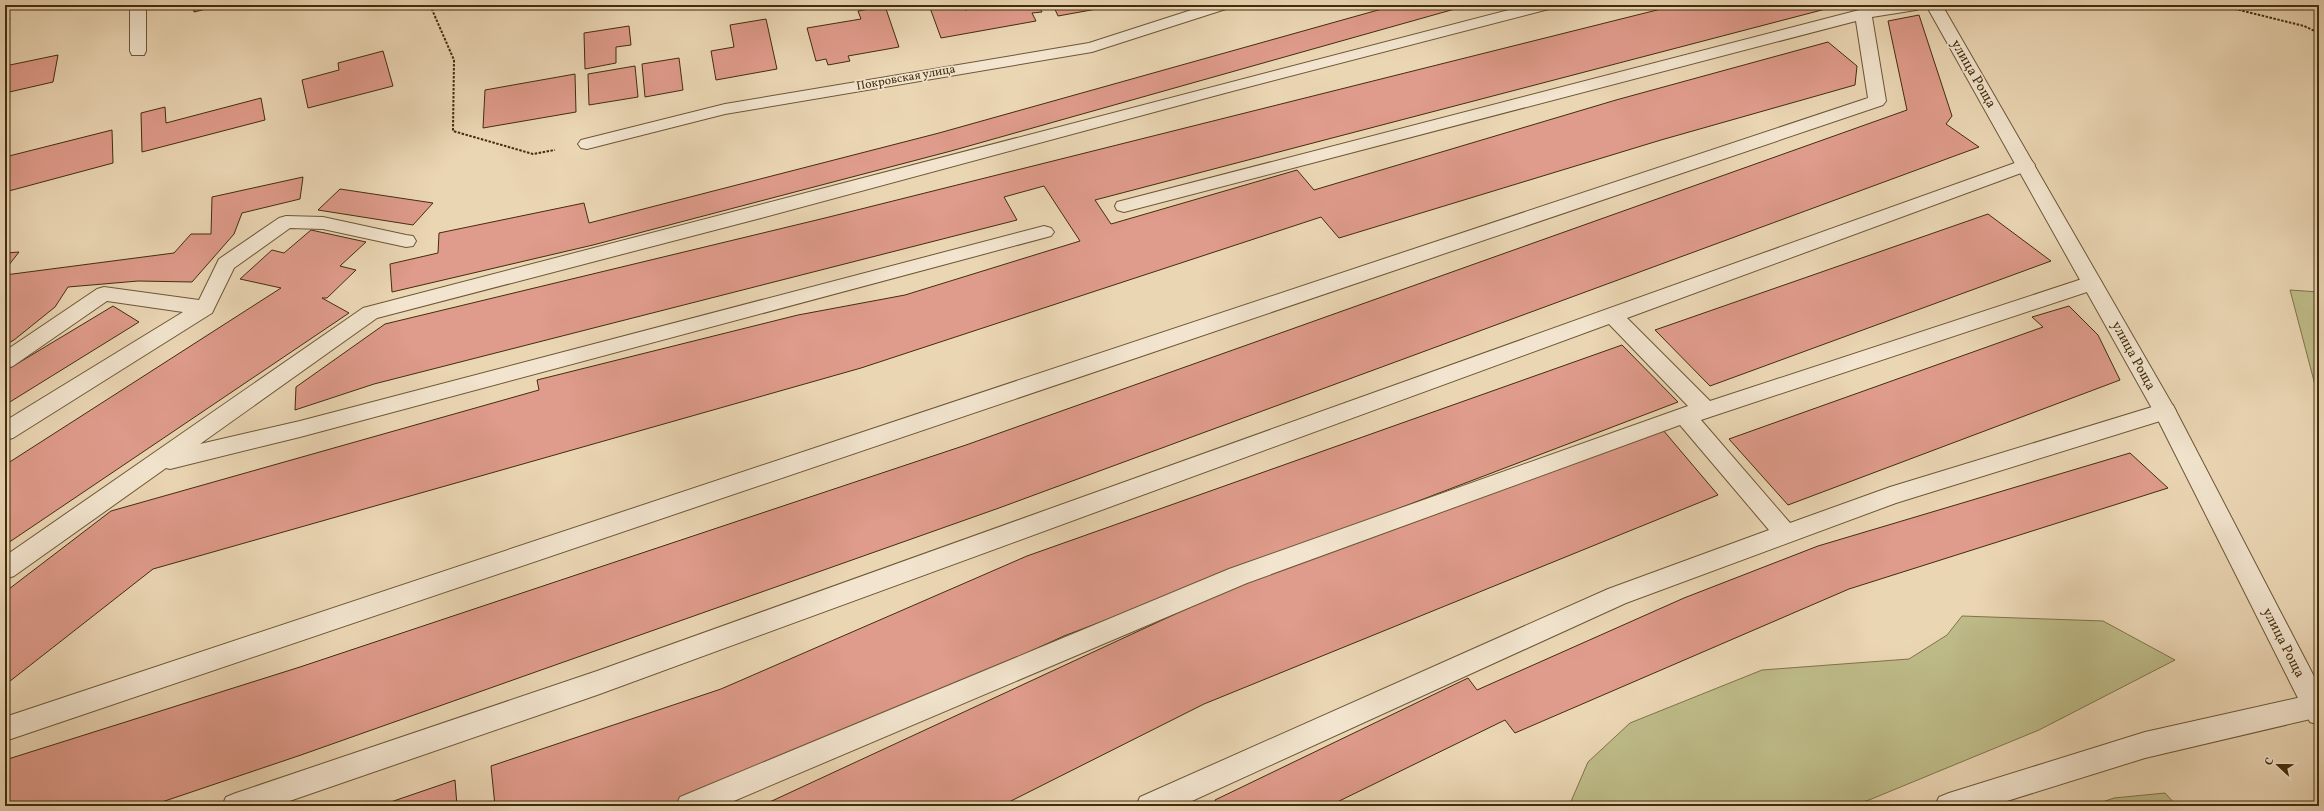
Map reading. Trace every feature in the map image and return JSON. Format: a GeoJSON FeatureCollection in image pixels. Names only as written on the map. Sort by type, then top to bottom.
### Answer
{"type":"FeatureCollection","features":[{"type":"Feature","properties":{"kind":"street"},"geometry":{"type":"LineString","coordinates":[[138,5],[138,51]]}},
{"type":"Feature","properties":{"kind":"street","name":"Покровская улица"},"geometry":{"type":"LineString","coordinates":[[587,144],[725,108],[1092,47],[1222,5]]}},
{"type":"Feature","properties":{"kind":"street"},"geometry":{"type":"LineString","coordinates":[[5,569],[160,463],[370,313],[760,212],[1212,91],[1547,5]]}},
{"type":"Feature","properties":{"kind":"street"},"geometry":{"type":"LineString","coordinates":[[1124,206],[1549,94],[1863,14],[1916,5]]}},
{"type":"Feature","properties":{"kind":"street","name":"улица Роща"},"geometry":{"type":"LineString","coordinates":[[1934,5],[2164,411],[2317,710]]}},
{"type":"Feature","properties":{"kind":"street"},"geometry":{"type":"LineString","coordinates":[[5,729],[1876,101],[1863,14]]}},
{"type":"Feature","properties":{"kind":"street"},"geometry":{"type":"LineString","coordinates":[[236,806],[597,683],[2026,165]]}},
{"type":"Feature","properties":{"kind":"street"},"geometry":{"type":"LineString","coordinates":[[5,432],[205,308],[226,264],[286,222],[323,223],[406,241]]}},
{"type":"Feature","properties":{"kind":"street"},"geometry":{"type":"LineString","coordinates":[[160,463],[300,429],[1044,232]]}},
{"type":"Feature","properties":{"kind":"street"},"geometry":{"type":"LineString","coordinates":[[690,806],[1238,576],[1695,413],[2092,283]]}},
{"type":"Feature","properties":{"kind":"street"},"geometry":{"type":"LineString","coordinates":[[5,361],[104,294],[205,308]]}},
{"type":"Feature","properties":{"kind":"street"},"geometry":{"type":"LineString","coordinates":[[1612,315],[1695,413],[1786,534]]}},
{"type":"Feature","properties":{"kind":"street"},"geometry":{"type":"LineString","coordinates":[[1150,806],[1617,596],[1890,496],[2164,411]]}},
{"type":"Feature","properties":{"kind":"street"},"geometry":{"type":"LineString","coordinates":[[1949,806],[2145,745],[2317,710]]}},
{"type":"Feature","properties":{"kind":"path"},"geometry":{"type":"LineString","coordinates":[[430,5],[454,60],[454,131],[533,154],[587,144]]}},
{"type":"Feature","properties":{"kind":"path"},"geometry":{"type":"LineString","coordinates":[[2219,5],[2304,26],[2319,33]]}},
{"type":"Feature","properties":{"kind":"shaded area"},"geometry":{"type":"Polygon","coordinates":[[[2290,290],[2319,292],[2319,400],[2290,290]]]}},
{"type":"Feature","properties":{"kind":"shaded area"},"geometry":{"type":"Polygon","coordinates":[[[1962,616],[2103,621],[2175,660],[2039,730],[1869,800],[1848,806],[1569,806],[1588,762],[1630,723],[1762,670],[1909,659],[1947,635],[1962,616]]]}},
{"type":"Feature","properties":{"kind":"shaded area"},"geometry":{"type":"Polygon","coordinates":[[[2165,793],[2177,806],[2091,806],[2114,798],[2165,793]]]}},
{"type":"Feature","properties":{"kind":"building"},"geometry":{"type":"Polygon","coordinates":[[[193,5],[222,5],[194,12],[193,5]]]}},
{"type":"Feature","properties":{"kind":"building"},"geometry":{"type":"Polygon","coordinates":[[[929,5],[963,5],[965,10],[993,5],[1038,5],[1042,12],[1032,13],[1036,21],[941,38],[929,5]]]}},
{"type":"Feature","properties":{"kind":"building"},"geometry":{"type":"Polygon","coordinates":[[[1053,5],[1119,5],[1058,16],[1053,5]]]}},
{"type":"Feature","properties":{"kind":"building"},"geometry":{"type":"Polygon","coordinates":[[[1396,5],[1469,5],[951,151],[593,245],[392,292],[390,264],[438,253],[439,233],[584,203],[589,223],[939,133],[1396,5]]]}},
{"type":"Feature","properties":{"kind":"building"},"geometry":{"type":"Polygon","coordinates":[[[1677,5],[1841,5],[1095,200],[1111,224],[1297,170],[1314,190],[1616,100],[1828,42],[1857,66],[1855,85],[1661,140],[1339,238],[1321,217],[861,368],[153,569],[5,685],[5,592],[111,511],[539,390],[537,380],[798,315],[905,295],[1080,241],[1044,186],[1004,197],[1017,220],[374,384],[295,410],[296,387],[385,324],[825,218],[1677,5]]]}},
{"type":"Feature","properties":{"kind":"building"},"geometry":{"type":"Polygon","coordinates":[[[885,6],[899,47],[848,56],[850,61],[828,65],[826,59],[816,61],[807,28],[861,19],[858,11],[885,6]]]}},
{"type":"Feature","properties":{"kind":"building"},"geometry":{"type":"Polygon","coordinates":[[[1919,15],[1952,116],[1946,124],[1979,147],[999,508],[301,755],[150,806],[5,806],[5,760],[300,667],[966,445],[1907,110],[1888,21],[1919,15]]]}},
{"type":"Feature","properties":{"kind":"building"},"geometry":{"type":"Polygon","coordinates":[[[10,18],[5,35],[5,19],[10,18]]]}},
{"type":"Feature","properties":{"kind":"building"},"geometry":{"type":"Polygon","coordinates":[[[766,19],[777,69],[716,80],[711,51],[734,47],[730,25],[766,19]]]}},
{"type":"Feature","properties":{"kind":"building"},"geometry":{"type":"Polygon","coordinates":[[[629,26],[631,45],[616,47],[616,63],[585,69],[584,33],[629,26]]]}},
{"type":"Feature","properties":{"kind":"building"},"geometry":{"type":"Polygon","coordinates":[[[383,51],[393,86],[308,108],[302,80],[339,70],[338,63],[383,51]]]}},
{"type":"Feature","properties":{"kind":"building"},"geometry":{"type":"Polygon","coordinates":[[[58,55],[53,82],[5,93],[5,66],[58,55]]]}},
{"type":"Feature","properties":{"kind":"building"},"geometry":{"type":"Polygon","coordinates":[[[679,58],[683,90],[645,97],[642,64],[679,58]]]}},
{"type":"Feature","properties":{"kind":"building"},"geometry":{"type":"Polygon","coordinates":[[[635,66],[638,97],[589,105],[588,74],[635,66]]]}},
{"type":"Feature","properties":{"kind":"building"},"geometry":{"type":"Polygon","coordinates":[[[575,74],[576,112],[483,128],[485,90],[575,74]]]}},
{"type":"Feature","properties":{"kind":"building"},"geometry":{"type":"Polygon","coordinates":[[[261,98],[265,120],[142,152],[141,113],[165,107],[166,123],[261,98]]]}},
{"type":"Feature","properties":{"kind":"building"},"geometry":{"type":"Polygon","coordinates":[[[112,130],[113,163],[5,192],[5,157],[112,130]]]}},
{"type":"Feature","properties":{"kind":"building"},"geometry":{"type":"Polygon","coordinates":[[[303,177],[300,199],[242,213],[234,234],[192,282],[138,281],[68,287],[55,307],[14,340],[5,345],[5,275],[174,253],[191,234],[211,234],[212,197],[303,177]]]}},
{"type":"Feature","properties":{"kind":"building"},"geometry":{"type":"Polygon","coordinates":[[[340,189],[433,203],[413,225],[318,210],[340,189]]]}},
{"type":"Feature","properties":{"kind":"building"},"geometry":{"type":"Polygon","coordinates":[[[1988,214],[2051,261],[1710,386],[1655,330],[1988,214]]]}},
{"type":"Feature","properties":{"kind":"building"},"geometry":{"type":"Polygon","coordinates":[[[311,230],[366,242],[340,266],[356,270],[327,298],[322,298],[349,313],[5,545],[5,465],[281,288],[240,279],[272,250],[284,253],[311,230]]]}},
{"type":"Feature","properties":{"kind":"building"},"geometry":{"type":"Polygon","coordinates":[[[19,252],[5,270],[5,253],[19,252]]]}},
{"type":"Feature","properties":{"kind":"building"},"geometry":{"type":"Polygon","coordinates":[[[113,306],[139,322],[5,405],[5,371],[113,306]]]}},
{"type":"Feature","properties":{"kind":"building"},"geometry":{"type":"Polygon","coordinates":[[[2069,306],[2098,335],[2120,380],[1788,505],[1729,439],[2043,327],[2032,317],[2069,306]]]}},
{"type":"Feature","properties":{"kind":"building"},"geometry":{"type":"Polygon","coordinates":[[[1622,345],[1678,402],[1064,636],[757,775],[664,806],[495,806],[491,766],[721,689],[1027,556],[1622,345]]]}},
{"type":"Feature","properties":{"kind":"building"},"geometry":{"type":"Polygon","coordinates":[[[1663,430],[1718,495],[1204,704],[1001,806],[761,806],[1253,578],[1663,430]]]}},
{"type":"Feature","properties":{"kind":"building"},"geometry":{"type":"Polygon","coordinates":[[[2130,453],[2168,488],[1849,589],[1515,733],[1505,720],[1329,806],[1218,806],[1215,800],[1468,678],[1477,690],[1684,598],[1818,546],[2130,453]]]}},
{"type":"Feature","properties":{"kind":"building"},"geometry":{"type":"Polygon","coordinates":[[[455,780],[457,806],[379,806],[455,780]]]}}]}
